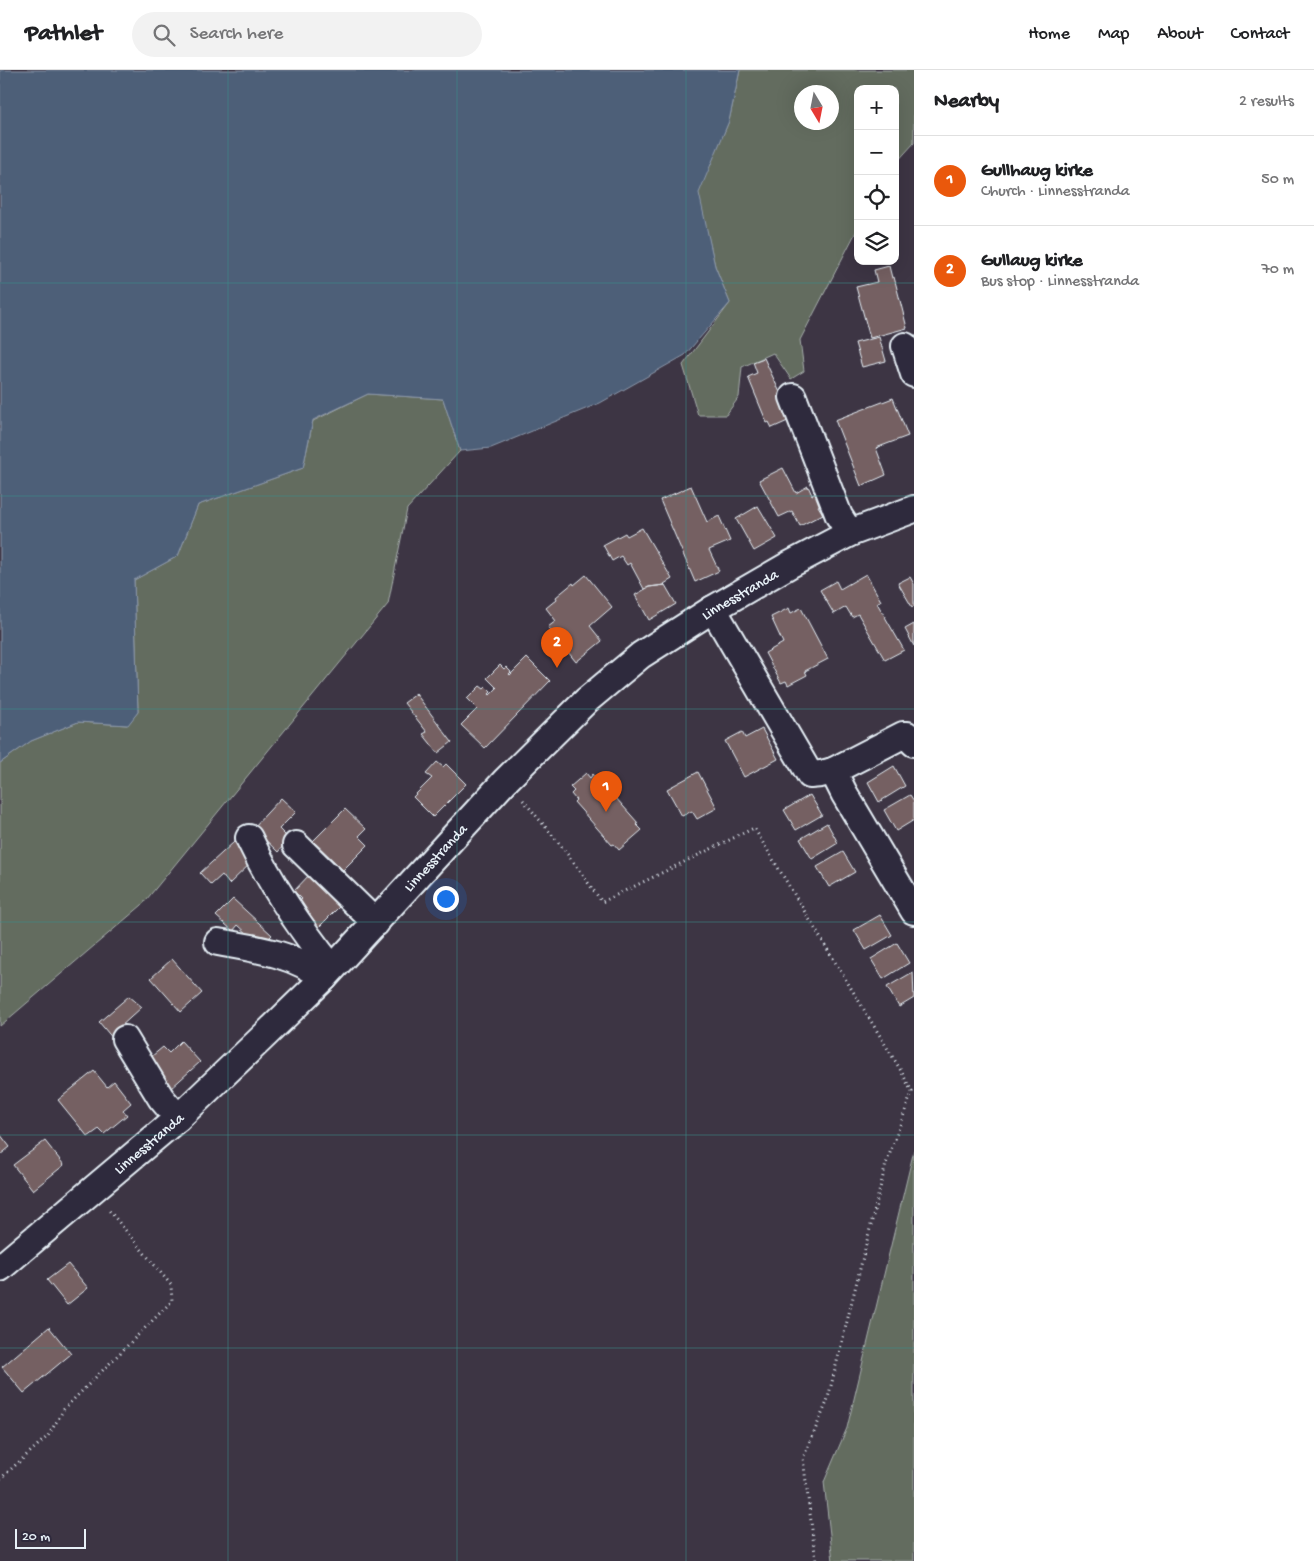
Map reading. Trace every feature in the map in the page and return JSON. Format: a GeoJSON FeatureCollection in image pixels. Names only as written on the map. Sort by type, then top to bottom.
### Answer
{"type":"FeatureCollection","features":[{"type":"Feature","properties":{"kind":"street"},"geometry":{"type":"LineString","coordinates":[[905,346],[914,374]]}},
{"type":"Feature","properties":{"kind":"street"},"geometry":{"type":"LineString","coordinates":[[793,397],[839,516],[850,533]]}},
{"type":"Feature","properties":{"kind":"street","name":"Linnesstranda"},"geometry":{"type":"LineString","coordinates":[[0,1268],[178,1118],[328,973],[505,781],[587,700],[641,656],[712,608],[850,533],[914,509]]}},
{"type":"Feature","properties":{"kind":"street"},"geometry":{"type":"LineString","coordinates":[[712,608],[810,775],[833,771],[903,735],[908,735],[914,743]]}},
{"type":"Feature","properties":{"kind":"street"},"geometry":{"type":"LineString","coordinates":[[833,771],[914,911]]}},
{"type":"Feature","properties":{"kind":"street"},"geometry":{"type":"LineString","coordinates":[[249,838],[283,902],[328,973]]}},
{"type":"Feature","properties":{"kind":"street"},"geometry":{"type":"LineString","coordinates":[[296,845],[376,923]]}},
{"type":"Feature","properties":{"kind":"street"},"geometry":{"type":"LineString","coordinates":[[218,942],[291,959],[328,973]]}},
{"type":"Feature","properties":{"kind":"street"},"geometry":{"type":"LineString","coordinates":[[125,1039],[161,1098],[178,1118]]}},
{"type":"Feature","properties":{"kind":"path"},"geometry":{"type":"LineString","coordinates":[[505,781],[563,848],[602,902],[754,828],[900,1069],[912,1092],[886,1164],[827,1402],[803,1458],[816,1561]]}},
{"type":"Feature","properties":{"kind":"path"},"geometry":{"type":"LineString","coordinates":[[0,1479],[48,1436],[64,1409],[172,1301],[172,1285],[92,1190]]}},
{"type":"Feature","properties":{"kind":"green space"},"geometry":{"type":"Polygon","coordinates":[[[740,70],[914,70],[914,143],[899,160],[899,85],[854,85],[854,236],[800,340],[804,371],[791,379],[773,353],[742,367],[739,397],[726,415],[698,415],[683,365],[730,303],[715,266],[698,193],[729,121],[740,70]]]}},
{"type":"Feature","properties":{"kind":"green space"},"geometry":{"type":"Polygon","coordinates":[[[368,394],[443,399],[460,451],[407,509],[388,604],[142,905],[0,1026],[0,763],[31,741],[78,722],[127,725],[138,712],[134,580],[178,556],[198,505],[303,468],[313,421],[368,394]]]}},
{"type":"Feature","properties":{"kind":"green space"},"geometry":{"type":"Polygon","coordinates":[[[914,1150],[914,1561],[833,1561],[824,1482],[847,1428],[914,1150]]]}},
{"type":"Feature","properties":{"kind":"water"},"geometry":{"type":"Polygon","coordinates":[[[0,70],[740,70],[729,121],[699,193],[715,266],[730,303],[685,355],[600,403],[491,448],[460,451],[443,399],[368,394],[313,420],[303,468],[198,505],[178,556],[134,580],[138,712],[128,725],[78,722],[31,741],[0,763],[0,70]]]}},
{"type":"Feature","properties":{"kind":"building"},"geometry":{"type":"Polygon","coordinates":[[[889,266],[892,278],[894,277],[907,328],[870,338],[856,287],[877,282],[874,270],[889,266]]]}},
{"type":"Feature","properties":{"kind":"building"},"geometry":{"type":"Polygon","coordinates":[[[879,337],[886,361],[862,367],[855,343],[879,337]]]}},
{"type":"Feature","properties":{"kind":"building"},"geometry":{"type":"Polygon","coordinates":[[[764,358],[790,414],[790,420],[772,428],[769,422],[767,423],[748,377],[757,373],[753,362],[764,358]]]}},
{"type":"Feature","properties":{"kind":"building"},"geometry":{"type":"Polygon","coordinates":[[[893,398],[908,436],[876,448],[886,475],[861,486],[835,420],[893,398]]]}},
{"type":"Feature","properties":{"kind":"building"},"geometry":{"type":"Polygon","coordinates":[[[783,468],[796,493],[808,486],[812,495],[820,491],[826,502],[818,506],[823,514],[800,526],[792,511],[779,517],[759,480],[783,468]]]}},
{"type":"Feature","properties":{"kind":"building"},"geometry":{"type":"Polygon","coordinates":[[[691,486],[707,522],[719,516],[730,541],[709,550],[719,571],[695,582],[660,500],[691,486]]]}},
{"type":"Feature","properties":{"kind":"building"},"geometry":{"type":"Polygon","coordinates":[[[758,506],[777,538],[754,551],[736,519],[758,506]]]}},
{"type":"Feature","properties":{"kind":"building"},"geometry":{"type":"Polygon","coordinates":[[[642,528],[672,579],[665,585],[644,589],[630,563],[627,565],[621,556],[612,561],[603,545],[625,533],[627,536],[642,528]]]}},
{"type":"Feature","properties":{"kind":"building"},"geometry":{"type":"Polygon","coordinates":[[[866,574],[881,601],[877,603],[904,650],[885,660],[858,614],[852,617],[846,607],[834,614],[820,590],[836,581],[840,589],[866,574]]]}},
{"type":"Feature","properties":{"kind":"building"},"geometry":{"type":"Polygon","coordinates":[[[586,575],[612,607],[590,626],[602,641],[576,662],[548,627],[556,621],[546,608],[557,599],[556,597],[586,575]]]}},
{"type":"Feature","properties":{"kind":"building"},"geometry":{"type":"Polygon","coordinates":[[[910,577],[914,584],[914,606],[912,607],[898,583],[910,577]]]}},
{"type":"Feature","properties":{"kind":"building"},"geometry":{"type":"Polygon","coordinates":[[[665,585],[676,604],[649,620],[635,595],[649,587],[665,585]]]}},
{"type":"Feature","properties":{"kind":"building"},"geometry":{"type":"Polygon","coordinates":[[[789,608],[791,613],[801,608],[828,659],[805,671],[807,675],[788,685],[786,681],[781,683],[765,653],[783,643],[771,617],[789,608]]]}},
{"type":"Feature","properties":{"kind":"building"},"geometry":{"type":"Polygon","coordinates":[[[914,624],[914,646],[905,629],[914,624]]]}},
{"type":"Feature","properties":{"kind":"building"},"geometry":{"type":"Polygon","coordinates":[[[527,658],[550,681],[485,748],[461,725],[477,709],[467,699],[480,686],[484,689],[486,687],[491,692],[490,695],[497,688],[487,678],[500,665],[504,669],[506,667],[511,672],[510,675],[527,658]]]}},
{"type":"Feature","properties":{"kind":"building"},"geometry":{"type":"Polygon","coordinates":[[[416,694],[452,742],[438,753],[423,734],[427,732],[404,703],[416,694]]]}},
{"type":"Feature","properties":{"kind":"building"},"geometry":{"type":"Polygon","coordinates":[[[762,729],[778,759],[744,777],[725,741],[742,732],[745,738],[762,729]]]}},
{"type":"Feature","properties":{"kind":"building"},"geometry":{"type":"Polygon","coordinates":[[[437,762],[443,767],[446,764],[466,784],[433,817],[413,797],[432,778],[426,774],[437,762]]]}},
{"type":"Feature","properties":{"kind":"building"},"geometry":{"type":"Polygon","coordinates":[[[894,766],[905,786],[879,802],[868,782],[894,766]]]}},
{"type":"Feature","properties":{"kind":"building"},"geometry":{"type":"Polygon","coordinates":[[[698,772],[717,808],[697,819],[692,811],[682,816],[667,789],[698,772]]]}},
{"type":"Feature","properties":{"kind":"building"},"geometry":{"type":"Polygon","coordinates":[[[586,773],[590,778],[593,774],[600,780],[642,830],[619,850],[614,844],[612,845],[574,802],[576,800],[571,794],[574,791],[570,787],[586,773]]]}},
{"type":"Feature","properties":{"kind":"building"},"geometry":{"type":"Polygon","coordinates":[[[810,795],[822,815],[796,830],[784,810],[810,795]]]}},
{"type":"Feature","properties":{"kind":"building"},"geometry":{"type":"Polygon","coordinates":[[[910,795],[914,801],[914,820],[896,831],[884,810],[910,795]]]}},
{"type":"Feature","properties":{"kind":"building"},"geometry":{"type":"Polygon","coordinates":[[[281,798],[296,812],[279,829],[289,839],[278,852],[253,828],[281,798]]]}},
{"type":"Feature","properties":{"kind":"building"},"geometry":{"type":"Polygon","coordinates":[[[345,809],[366,829],[359,836],[368,845],[343,870],[313,841],[345,809]]]}},
{"type":"Feature","properties":{"kind":"building"},"geometry":{"type":"Polygon","coordinates":[[[827,823],[838,843],[812,859],[800,839],[827,823]]]}},
{"type":"Feature","properties":{"kind":"building"},"geometry":{"type":"Polygon","coordinates":[[[234,842],[252,862],[229,884],[222,875],[211,885],[200,873],[234,842]]]}},
{"type":"Feature","properties":{"kind":"building"},"geometry":{"type":"Polygon","coordinates":[[[843,852],[855,872],[829,887],[817,867],[843,852]]]}},
{"type":"Feature","properties":{"kind":"building"},"geometry":{"type":"Polygon","coordinates":[[[311,873],[342,904],[317,929],[294,907],[302,899],[294,891],[311,873]]]}},
{"type":"Feature","properties":{"kind":"building"},"geometry":{"type":"Polygon","coordinates":[[[233,899],[272,935],[261,946],[238,925],[233,931],[216,916],[233,899]]]}},
{"type":"Feature","properties":{"kind":"building"},"geometry":{"type":"Polygon","coordinates":[[[880,915],[892,935],[866,950],[854,930],[880,915]]]}},
{"type":"Feature","properties":{"kind":"building"},"geometry":{"type":"Polygon","coordinates":[[[897,943],[909,963],[883,979],[871,959],[897,943]]]}},
{"type":"Feature","properties":{"kind":"building"},"geometry":{"type":"Polygon","coordinates":[[[172,959],[202,993],[181,1012],[151,978],[172,959]]]}},
{"type":"Feature","properties":{"kind":"building"},"geometry":{"type":"Polygon","coordinates":[[[913,972],[914,998],[899,1007],[887,987],[913,972]]]}},
{"type":"Feature","properties":{"kind":"building"},"geometry":{"type":"Polygon","coordinates":[[[129,996],[142,1007],[119,1028],[114,1040],[99,1022],[129,996]]]}},
{"type":"Feature","properties":{"kind":"building"},"geometry":{"type":"Polygon","coordinates":[[[181,1041],[200,1062],[170,1089],[146,1061],[163,1047],[169,1053],[181,1041]]]}},
{"type":"Feature","properties":{"kind":"building"},"geometry":{"type":"Polygon","coordinates":[[[94,1071],[107,1087],[114,1081],[131,1103],[123,1110],[127,1115],[104,1134],[99,1129],[88,1137],[58,1100],[94,1071]]]}},
{"type":"Feature","properties":{"kind":"building"},"geometry":{"type":"Polygon","coordinates":[[[0,1134],[10,1147],[0,1155],[0,1134]]]}},
{"type":"Feature","properties":{"kind":"building"},"geometry":{"type":"Polygon","coordinates":[[[45,1141],[64,1165],[33,1190],[13,1165],[45,1141]]]}},
{"type":"Feature","properties":{"kind":"building"},"geometry":{"type":"Polygon","coordinates":[[[68,1264],[88,1288],[67,1305],[47,1280],[68,1264]]]}},
{"type":"Feature","properties":{"kind":"building"},"geometry":{"type":"Polygon","coordinates":[[[49,1327],[71,1354],[24,1393],[2,1367],[49,1327]]]}},
{"type":"Feature","properties":{"kind":"place","name":"Gullaug kirke"},"geometry":{"type":"Point","coordinates":[557,668]}},
{"type":"Feature","properties":{"kind":"place","name":"Gullhaug kirke"},"geometry":{"type":"Point","coordinates":[606,812]}}]}
